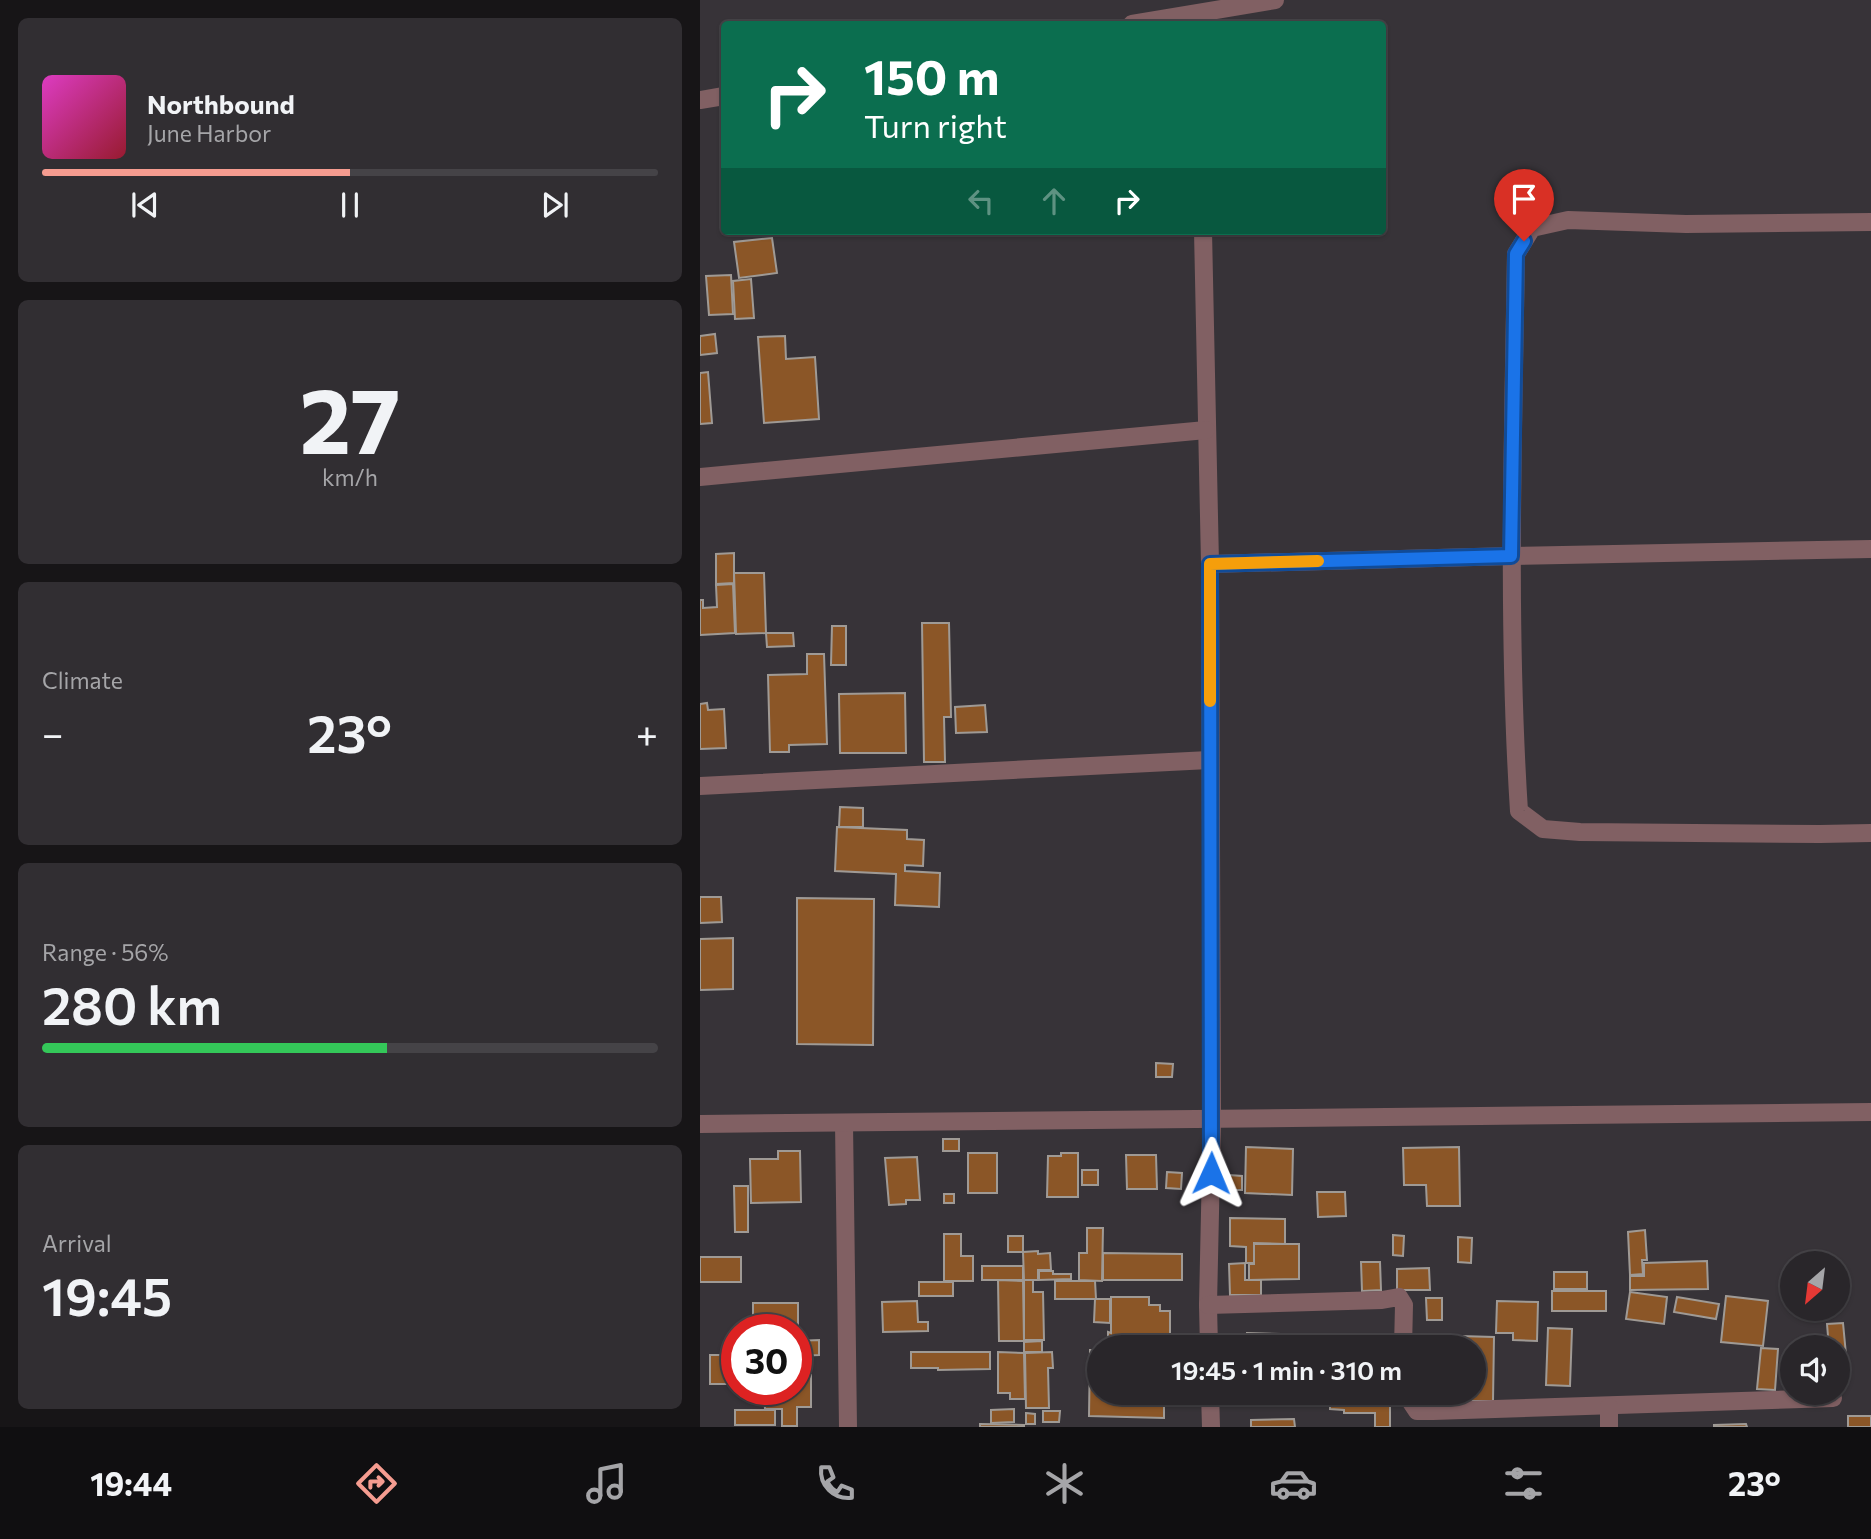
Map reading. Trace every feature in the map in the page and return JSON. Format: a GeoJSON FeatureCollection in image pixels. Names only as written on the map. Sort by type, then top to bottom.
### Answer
{"type":"FeatureCollection","features":[{"type":"Feature","properties":{"kind":"street"},"geometry":{"type":"LineString","coordinates":[[1172,21],[1199,19],[1276,0]]}},
{"type":"Feature","properties":{"kind":"street"},"geometry":{"type":"LineString","coordinates":[[700,100],[721,96]]}},
{"type":"Feature","properties":{"kind":"street"},"geometry":{"type":"LineString","coordinates":[[1871,222],[1686,225],[1568,220],[1532,228],[1516,254],[1511,556],[1515,758],[1519,811],[1543,829],[1580,832],[1871,833]]}},
{"type":"Feature","properties":{"kind":"street"},"geometry":{"type":"LineString","coordinates":[[1203,235],[1210,564],[1212,1120],[1209,1335]]}},
{"type":"Feature","properties":{"kind":"street"},"geometry":{"type":"LineString","coordinates":[[700,477],[1206,430]]}},
{"type":"Feature","properties":{"kind":"street"},"geometry":{"type":"LineString","coordinates":[[1210,564],[1871,549]]}},
{"type":"Feature","properties":{"kind":"street"},"geometry":{"type":"LineString","coordinates":[[700,786],[1209,760]]}},
{"type":"Feature","properties":{"kind":"street"},"geometry":{"type":"LineString","coordinates":[[700,1124],[1871,1112]]}},
{"type":"Feature","properties":{"kind":"street"},"geometry":{"type":"LineString","coordinates":[[844,1123],[848,1427]]}},
{"type":"Feature","properties":{"kind":"street"},"geometry":{"type":"LineString","coordinates":[[1208,1305],[1382,1300],[1399,1297],[1404,1305],[1404,1335]]}},
{"type":"Feature","properties":{"kind":"street"},"geometry":{"type":"LineString","coordinates":[[1413,1405],[1417,1410],[1609,1407],[1780,1400]]}},
{"type":"Feature","properties":{"kind":"street"},"geometry":{"type":"LineString","coordinates":[[1210,1405],[1211,1427]]}},
{"type":"Feature","properties":{"kind":"street"},"geometry":{"type":"LineString","coordinates":[[1609,1407],[1609,1427]]}},
{"type":"Feature","properties":{"kind":"building"},"geometry":{"type":"Polygon","coordinates":[[[772,238],[777,273],[739,278],[734,242],[772,238]]]}},
{"type":"Feature","properties":{"kind":"building"},"geometry":{"type":"Polygon","coordinates":[[[731,275],[733,314],[709,315],[706,276],[731,275]]]}},
{"type":"Feature","properties":{"kind":"building"},"geometry":{"type":"Polygon","coordinates":[[[751,279],[754,318],[735,319],[733,281],[751,279]]]}},
{"type":"Feature","properties":{"kind":"building"},"geometry":{"type":"Polygon","coordinates":[[[715,334],[717,353],[700,355],[700,336],[715,334]]]}},
{"type":"Feature","properties":{"kind":"building"},"geometry":{"type":"Polygon","coordinates":[[[785,336],[786,359],[815,357],[819,419],[764,423],[758,337],[785,336]]]}},
{"type":"Feature","properties":{"kind":"building"},"geometry":{"type":"Polygon","coordinates":[[[708,372],[712,423],[700,424],[700,373],[708,372]]]}},
{"type":"Feature","properties":{"kind":"building"},"geometry":{"type":"Polygon","coordinates":[[[734,553],[734,583],[716,584],[716,554],[734,553]]]}},
{"type":"Feature","properties":{"kind":"building"},"geometry":{"type":"Polygon","coordinates":[[[734,573],[764,573],[766,633],[736,634],[734,573]]]}},
{"type":"Feature","properties":{"kind":"building"},"geometry":{"type":"Polygon","coordinates":[[[733,584],[735,633],[700,635],[700,600],[703,600],[703,608],[717,607],[716,585],[733,584]]]}},
{"type":"Feature","properties":{"kind":"building"},"geometry":{"type":"Polygon","coordinates":[[[922,623],[949,623],[951,717],[944,717],[945,762],[924,762],[922,623]]]}},
{"type":"Feature","properties":{"kind":"building"},"geometry":{"type":"Polygon","coordinates":[[[832,626],[846,626],[846,665],[831,665],[832,626]]]}},
{"type":"Feature","properties":{"kind":"building"},"geometry":{"type":"Polygon","coordinates":[[[766,633],[793,633],[794,646],[767,647],[766,633]]]}},
{"type":"Feature","properties":{"kind":"building"},"geometry":{"type":"Polygon","coordinates":[[[807,654],[824,654],[827,744],[789,745],[789,752],[770,752],[768,675],[807,674],[807,654]]]}},
{"type":"Feature","properties":{"kind":"building"},"geometry":{"type":"Polygon","coordinates":[[[905,693],[906,753],[840,753],[839,694],[905,693]]]}},
{"type":"Feature","properties":{"kind":"building"},"geometry":{"type":"Polygon","coordinates":[[[707,703],[708,710],[724,709],[726,748],[700,749],[700,704],[707,703]]]}},
{"type":"Feature","properties":{"kind":"building"},"geometry":{"type":"Polygon","coordinates":[[[985,705],[987,732],[956,733],[955,707],[985,705]]]}},
{"type":"Feature","properties":{"kind":"building"},"geometry":{"type":"Polygon","coordinates":[[[840,807],[863,808],[863,827],[839,827],[840,807]]]}},
{"type":"Feature","properties":{"kind":"building"},"geometry":{"type":"Polygon","coordinates":[[[837,827],[907,830],[907,839],[924,840],[923,866],[905,865],[905,871],[940,873],[939,907],[895,905],[896,874],[835,871],[837,827]]]}},
{"type":"Feature","properties":{"kind":"building"},"geometry":{"type":"Polygon","coordinates":[[[700,897],[721,897],[722,922],[700,923],[700,897]]]}},
{"type":"Feature","properties":{"kind":"building"},"geometry":{"type":"Polygon","coordinates":[[[797,898],[874,899],[873,1045],[797,1044],[797,898]]]}},
{"type":"Feature","properties":{"kind":"building"},"geometry":{"type":"Polygon","coordinates":[[[733,938],[733,989],[700,990],[700,939],[733,938]]]}},
{"type":"Feature","properties":{"kind":"building"},"geometry":{"type":"Polygon","coordinates":[[[1156,1063],[1173,1064],[1172,1077],[1156,1077],[1156,1063]]]}},
{"type":"Feature","properties":{"kind":"building"},"geometry":{"type":"Polygon","coordinates":[[[943,1139],[959,1139],[959,1151],[943,1151],[943,1139]]]}},
{"type":"Feature","properties":{"kind":"building"},"geometry":{"type":"Polygon","coordinates":[[[1246,1147],[1293,1149],[1292,1195],[1245,1193],[1246,1147]]]}},
{"type":"Feature","properties":{"kind":"building"},"geometry":{"type":"Polygon","coordinates":[[[1459,1147],[1460,1206],[1427,1206],[1426,1185],[1404,1185],[1403,1148],[1459,1147]]]}},
{"type":"Feature","properties":{"kind":"building"},"geometry":{"type":"Polygon","coordinates":[[[778,1151],[800,1151],[801,1202],[751,1203],[750,1159],[778,1159],[778,1151]]]}},
{"type":"Feature","properties":{"kind":"building"},"geometry":{"type":"Polygon","coordinates":[[[968,1153],[997,1153],[997,1193],[968,1193],[968,1153]]]}},
{"type":"Feature","properties":{"kind":"building"},"geometry":{"type":"Polygon","coordinates":[[[1061,1153],[1078,1153],[1078,1197],[1047,1197],[1048,1156],[1061,1156],[1061,1153]]]}},
{"type":"Feature","properties":{"kind":"building"},"geometry":{"type":"Polygon","coordinates":[[[1126,1155],[1156,1155],[1157,1189],[1127,1189],[1126,1155]]]}},
{"type":"Feature","properties":{"kind":"building"},"geometry":{"type":"Polygon","coordinates":[[[917,1157],[920,1200],[906,1200],[906,1204],[889,1205],[885,1158],[917,1157]]]}},
{"type":"Feature","properties":{"kind":"building"},"geometry":{"type":"Polygon","coordinates":[[[1082,1170],[1098,1170],[1098,1185],[1082,1185],[1082,1170]]]}},
{"type":"Feature","properties":{"kind":"building"},"geometry":{"type":"Polygon","coordinates":[[[1167,1172],[1182,1173],[1181,1189],[1166,1188],[1167,1172]]]}},
{"type":"Feature","properties":{"kind":"building"},"geometry":{"type":"Polygon","coordinates":[[[1229,1175],[1242,1176],[1242,1190],[1229,1190],[1229,1175]]]}},
{"type":"Feature","properties":{"kind":"building"},"geometry":{"type":"Polygon","coordinates":[[[734,1186],[748,1186],[748,1232],[735,1232],[734,1186]]]}},
{"type":"Feature","properties":{"kind":"building"},"geometry":{"type":"Polygon","coordinates":[[[1317,1192],[1345,1192],[1346,1216],[1318,1217],[1317,1192]]]}},
{"type":"Feature","properties":{"kind":"building"},"geometry":{"type":"Polygon","coordinates":[[[944,1194],[954,1194],[954,1203],[944,1203],[944,1194]]]}},
{"type":"Feature","properties":{"kind":"building"},"geometry":{"type":"Polygon","coordinates":[[[1230,1218],[1285,1219],[1285,1244],[1254,1243],[1254,1263],[1246,1263],[1246,1247],[1230,1246],[1230,1218]]]}},
{"type":"Feature","properties":{"kind":"building"},"geometry":{"type":"Polygon","coordinates":[[[1087,1228],[1103,1228],[1102,1281],[1079,1280],[1079,1253],[1087,1253],[1087,1228]]]}},
{"type":"Feature","properties":{"kind":"building"},"geometry":{"type":"Polygon","coordinates":[[[1645,1230],[1647,1260],[1642,1260],[1643,1274],[1630,1275],[1628,1232],[1645,1230]]]}},
{"type":"Feature","properties":{"kind":"building"},"geometry":{"type":"Polygon","coordinates":[[[944,1234],[961,1234],[961,1256],[973,1256],[973,1281],[944,1281],[944,1234]]]}},
{"type":"Feature","properties":{"kind":"building"},"geometry":{"type":"Polygon","coordinates":[[[1393,1235],[1404,1236],[1403,1256],[1393,1255],[1393,1235]]]}},
{"type":"Feature","properties":{"kind":"building"},"geometry":{"type":"Polygon","coordinates":[[[1008,1236],[1023,1236],[1023,1252],[1008,1252],[1008,1236]]]}},
{"type":"Feature","properties":{"kind":"building"},"geometry":{"type":"Polygon","coordinates":[[[1458,1237],[1472,1238],[1471,1263],[1458,1262],[1458,1237]]]}},
{"type":"Feature","properties":{"kind":"building"},"geometry":{"type":"Polygon","coordinates":[[[1254,1244],[1299,1244],[1299,1279],[1249,1280],[1249,1264],[1254,1264],[1254,1244]]]}},
{"type":"Feature","properties":{"kind":"building"},"geometry":{"type":"Polygon","coordinates":[[[1038,1251],[1038,1254],[1050,1253],[1051,1270],[1038,1270],[1038,1280],[1024,1280],[1023,1252],[1038,1251]]]}},
{"type":"Feature","properties":{"kind":"building"},"geometry":{"type":"Polygon","coordinates":[[[1103,1253],[1182,1254],[1182,1280],[1103,1280],[1103,1253]]]}},
{"type":"Feature","properties":{"kind":"building"},"geometry":{"type":"Polygon","coordinates":[[[700,1257],[741,1257],[741,1282],[700,1282],[700,1257]]]}},
{"type":"Feature","properties":{"kind":"building"},"geometry":{"type":"Polygon","coordinates":[[[1707,1261],[1708,1289],[1630,1290],[1630,1276],[1644,1276],[1644,1263],[1707,1261]]]}},
{"type":"Feature","properties":{"kind":"building"},"geometry":{"type":"Polygon","coordinates":[[[1361,1262],[1380,1262],[1381,1290],[1362,1291],[1361,1262]]]}},
{"type":"Feature","properties":{"kind":"building"},"geometry":{"type":"Polygon","coordinates":[[[1245,1263],[1245,1280],[1261,1280],[1261,1295],[1230,1295],[1229,1264],[1245,1263]]]}},
{"type":"Feature","properties":{"kind":"building"},"geometry":{"type":"Polygon","coordinates":[[[982,1266],[1023,1266],[1023,1280],[982,1280],[982,1266]]]}},
{"type":"Feature","properties":{"kind":"building"},"geometry":{"type":"Polygon","coordinates":[[[1429,1268],[1430,1290],[1397,1290],[1397,1269],[1429,1268]]]}},
{"type":"Feature","properties":{"kind":"building"},"geometry":{"type":"Polygon","coordinates":[[[1039,1271],[1071,1274],[1071,1279],[1039,1280],[1039,1271]]]}},
{"type":"Feature","properties":{"kind":"building"},"geometry":{"type":"Polygon","coordinates":[[[1554,1272],[1587,1272],[1587,1289],[1554,1289],[1554,1272]]]}},
{"type":"Feature","properties":{"kind":"building"},"geometry":{"type":"Polygon","coordinates":[[[998,1280],[1023,1281],[1024,1341],[999,1341],[998,1280]]]}},
{"type":"Feature","properties":{"kind":"building"},"geometry":{"type":"Polygon","coordinates":[[[1024,1280],[1033,1280],[1033,1292],[1043,1292],[1044,1340],[1024,1340],[1024,1280]]]}},
{"type":"Feature","properties":{"kind":"building"},"geometry":{"type":"Polygon","coordinates":[[[1055,1281],[1095,1281],[1096,1299],[1055,1299],[1055,1281]]]}},
{"type":"Feature","properties":{"kind":"building"},"geometry":{"type":"Polygon","coordinates":[[[919,1282],[953,1282],[953,1296],[919,1296],[919,1282]]]}},
{"type":"Feature","properties":{"kind":"building"},"geometry":{"type":"Polygon","coordinates":[[[1552,1291],[1606,1291],[1606,1311],[1552,1311],[1552,1291]]]}},
{"type":"Feature","properties":{"kind":"building"},"geometry":{"type":"Polygon","coordinates":[[[1630,1292],[1667,1297],[1664,1324],[1626,1319],[1630,1292]]]}},
{"type":"Feature","properties":{"kind":"building"},"geometry":{"type":"Polygon","coordinates":[[[1726,1296],[1768,1301],[1763,1346],[1721,1342],[1726,1296]]]}},
{"type":"Feature","properties":{"kind":"building"},"geometry":{"type":"Polygon","coordinates":[[[1111,1297],[1149,1297],[1149,1305],[1160,1305],[1160,1311],[1170,1311],[1170,1335],[1108,1335],[1108,1332],[1111,1333],[1111,1297]]]}},
{"type":"Feature","properties":{"kind":"building"},"geometry":{"type":"Polygon","coordinates":[[[1677,1297],[1719,1304],[1716,1319],[1674,1312],[1677,1297]]]}},
{"type":"Feature","properties":{"kind":"building"},"geometry":{"type":"Polygon","coordinates":[[[1426,1298],[1442,1298],[1442,1320],[1427,1320],[1426,1298]]]}},
{"type":"Feature","properties":{"kind":"building"},"geometry":{"type":"Polygon","coordinates":[[[1095,1299],[1110,1299],[1110,1323],[1094,1322],[1095,1299]]]}},
{"type":"Feature","properties":{"kind":"building"},"geometry":{"type":"Polygon","coordinates":[[[917,1301],[918,1322],[928,1322],[928,1331],[883,1332],[882,1302],[917,1301]]]}},
{"type":"Feature","properties":{"kind":"building"},"geometry":{"type":"Polygon","coordinates":[[[1497,1301],[1538,1302],[1537,1341],[1513,1340],[1513,1333],[1496,1333],[1497,1301]]]}},
{"type":"Feature","properties":{"kind":"building"},"geometry":{"type":"Polygon","coordinates":[[[753,1303],[798,1303],[798,1314],[753,1314],[753,1303]]]}},
{"type":"Feature","properties":{"kind":"building"},"geometry":{"type":"Polygon","coordinates":[[[1843,1323],[1844,1335],[1828,1335],[1827,1324],[1843,1323]]]}},
{"type":"Feature","properties":{"kind":"building"},"geometry":{"type":"Polygon","coordinates":[[[1548,1328],[1572,1329],[1570,1386],[1546,1385],[1548,1328]]]}},
{"type":"Feature","properties":{"kind":"building"},"geometry":{"type":"Polygon","coordinates":[[[1247,1333],[1280,1334],[1280,1335],[1247,1333]]]}},
{"type":"Feature","properties":{"kind":"building"},"geometry":{"type":"Polygon","coordinates":[[[1486,1337],[1494,1337],[1493,1401],[1486,1401],[1486,1337]]]}},
{"type":"Feature","properties":{"kind":"building"},"geometry":{"type":"Polygon","coordinates":[[[812,1340],[819,1340],[819,1355],[812,1355],[812,1340]]]}},
{"type":"Feature","properties":{"kind":"building"},"geometry":{"type":"Polygon","coordinates":[[[1042,1341],[1042,1352],[1024,1352],[1024,1342],[1042,1341]]]}},
{"type":"Feature","properties":{"kind":"building"},"geometry":{"type":"Polygon","coordinates":[[[1761,1348],[1778,1349],[1775,1390],[1757,1389],[1761,1348]]]}},
{"type":"Feature","properties":{"kind":"building"},"geometry":{"type":"Polygon","coordinates":[[[911,1352],[990,1352],[990,1369],[911,1368],[911,1352]]]}},
{"type":"Feature","properties":{"kind":"building"},"geometry":{"type":"Polygon","coordinates":[[[998,1352],[1024,1353],[1025,1399],[1010,1399],[1010,1393],[998,1393],[998,1352]]]}},
{"type":"Feature","properties":{"kind":"building"},"geometry":{"type":"Polygon","coordinates":[[[1052,1352],[1053,1368],[1048,1368],[1049,1408],[1026,1408],[1025,1353],[1052,1352]]]}},
{"type":"Feature","properties":{"kind":"building"},"geometry":{"type":"Polygon","coordinates":[[[710,1355],[721,1355],[721,1384],[710,1384],[710,1355]]]}},
{"type":"Feature","properties":{"kind":"building"},"geometry":{"type":"Polygon","coordinates":[[[765,1405],[811,1405],[797,1407],[797,1426],[782,1426],[782,1409],[765,1409],[765,1405]]]}},
{"type":"Feature","properties":{"kind":"building"},"geometry":{"type":"Polygon","coordinates":[[[1089,1405],[1164,1405],[1164,1418],[1089,1416],[1089,1405]]]}},
{"type":"Feature","properties":{"kind":"building"},"geometry":{"type":"Polygon","coordinates":[[[1330,1405],[1390,1405],[1390,1427],[1375,1427],[1375,1413],[1344,1413],[1344,1410],[1330,1409],[1330,1405]]]}},
{"type":"Feature","properties":{"kind":"building"},"geometry":{"type":"Polygon","coordinates":[[[1014,1409],[1014,1422],[991,1423],[991,1410],[1014,1409]]]}},
{"type":"Feature","properties":{"kind":"building"},"geometry":{"type":"Polygon","coordinates":[[[735,1410],[775,1410],[775,1425],[735,1425],[735,1410]]]}},
{"type":"Feature","properties":{"kind":"building"},"geometry":{"type":"Polygon","coordinates":[[[1043,1411],[1060,1411],[1059,1422],[1043,1422],[1043,1411]]]}},
{"type":"Feature","properties":{"kind":"building"},"geometry":{"type":"Polygon","coordinates":[[[1026,1413],[1035,1414],[1035,1424],[1026,1424],[1026,1413]]]}},
{"type":"Feature","properties":{"kind":"building"},"geometry":{"type":"Polygon","coordinates":[[[1848,1416],[1871,1416],[1871,1427],[1848,1427],[1848,1416]]]}},
{"type":"Feature","properties":{"kind":"building"},"geometry":{"type":"Polygon","coordinates":[[[1294,1419],[1295,1427],[1251,1427],[1251,1420],[1294,1419]]]}},
{"type":"Feature","properties":{"kind":"building"},"geometry":{"type":"Polygon","coordinates":[[[980,1424],[1024,1425],[1024,1427],[980,1427],[980,1424]]]}},
{"type":"Feature","properties":{"kind":"building"},"geometry":{"type":"Polygon","coordinates":[[[1746,1424],[1747,1427],[1714,1427],[1714,1425],[1746,1424]]]}},
{"type":"Feature","properties":{"kind":"slow traffic"},"geometry":{"type":"LineString","coordinates":[[1210,701],[1210,564],[1318,561]]}},
{"type":"Feature","properties":{"kind":"route"},"geometry":{"type":"LineString","coordinates":[[1211,1173],[1210,564],[1511,556],[1516,254],[1524,241]]}}]}
